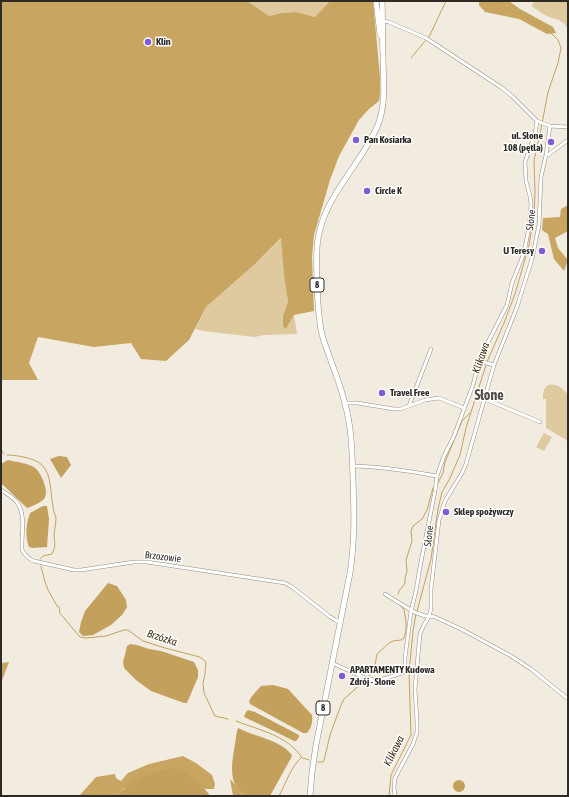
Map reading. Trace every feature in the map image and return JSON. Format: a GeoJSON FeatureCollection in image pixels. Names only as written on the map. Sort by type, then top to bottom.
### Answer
{"type":"FeatureCollection","features":[{"type":"Feature","properties":{"kind":"highway","name":"8"},"geometry":{"type":"LineString","coordinates":[[310,796],[314,756],[351,568],[354,544],[352,466],[349,426],[345,403],[320,325],[317,247],[321,226],[326,212],[368,143],[378,122],[382,107],[384,90],[383,56],[380,21],[376,1]]}},
{"type":"Feature","properties":{"kind":"highway","name":"8"},"geometry":{"type":"LineString","coordinates":[[380,21],[382,1]]}},
{"type":"Feature","properties":{"kind":"street"},"geometry":{"type":"LineString","coordinates":[[380,21],[392,23],[426,38],[503,89],[539,122],[550,126],[568,127]]}},
{"type":"Feature","properties":{"kind":"street"},"geometry":{"type":"LineString","coordinates":[[332,663],[372,680],[378,680],[405,672],[405,658],[412,611],[437,476],[444,456],[454,436],[481,361],[495,328],[508,305],[512,283],[524,253],[531,205],[526,182],[525,168],[539,122]]}},
{"type":"Feature","properties":{"kind":"street","name":"Słone"},"geometry":{"type":"LineString","coordinates":[[395,796],[395,778],[413,744],[417,732],[414,696],[415,681],[420,634],[431,609],[431,581],[439,520],[445,502],[466,464],[494,365],[517,307],[532,259],[539,225],[540,182],[550,126]]}},
{"type":"Feature","properties":{"kind":"street"},"geometry":{"type":"LineString","coordinates":[[546,155],[568,140]]}},
{"type":"Feature","properties":{"kind":"street"},"geometry":{"type":"LineString","coordinates":[[409,406],[431,349]]}},
{"type":"Feature","properties":{"kind":"street"},"geometry":{"type":"LineString","coordinates":[[481,361],[494,365]]}},
{"type":"Feature","properties":{"kind":"street"},"geometry":{"type":"LineString","coordinates":[[345,403],[357,403],[401,409],[425,400],[439,398],[464,408]]}},
{"type":"Feature","properties":{"kind":"street"},"geometry":{"type":"LineString","coordinates":[[485,399],[540,422]]}},
{"type":"Feature","properties":{"kind":"street"},"geometry":{"type":"LineString","coordinates":[[352,466],[393,469],[437,476]]}},
{"type":"Feature","properties":{"kind":"street","name":"Brzozowie"},"geometry":{"type":"LineString","coordinates":[[1,490],[16,501],[21,509],[23,520],[22,550],[24,554],[34,562],[81,570],[134,562],[148,562],[285,583],[329,616],[340,622]]}},
{"type":"Feature","properties":{"kind":"street"},"geometry":{"type":"LineString","coordinates":[[384,594],[412,611],[422,615],[435,617],[464,630],[521,662],[568,699]]}},
{"type":"Feature","properties":{"kind":"shaded area"},"geometry":{"type":"Polygon","coordinates":[[[1,1],[247,1],[269,16],[296,12],[315,17],[330,1],[373,1],[380,77],[379,101],[359,120],[339,156],[330,180],[314,235],[312,257],[314,311],[294,315],[286,329],[283,327],[283,316],[288,302],[281,238],[255,264],[206,307],[189,340],[166,361],[141,359],[131,343],[94,347],[38,337],[29,363],[38,380],[1,380],[1,1]]]}},
{"type":"Feature","properties":{"kind":"shaded area"},"geometry":{"type":"Polygon","coordinates":[[[247,1],[330,1],[315,17],[296,12],[269,16],[247,1]]]}},
{"type":"Feature","properties":{"kind":"shaded area"},"geometry":{"type":"Polygon","coordinates":[[[479,1],[509,1],[520,9],[553,27],[556,33],[547,34],[519,19],[485,12],[479,5],[479,1]]]}},
{"type":"Feature","properties":{"kind":"shaded area"},"geometry":{"type":"Polygon","coordinates":[[[535,1],[568,1],[568,29],[561,21],[545,15],[531,6],[535,1]]]}},
{"type":"Feature","properties":{"kind":"shaded area"},"geometry":{"type":"Polygon","coordinates":[[[568,205],[568,231],[555,238],[558,248],[568,260],[564,271],[554,259],[548,234],[542,230],[543,218],[560,217],[561,209],[568,205]]]}},
{"type":"Feature","properties":{"kind":"shaded area"},"geometry":{"type":"Polygon","coordinates":[[[282,238],[284,275],[288,302],[283,316],[283,327],[286,329],[294,315],[297,334],[264,335],[255,337],[195,329],[206,307],[282,238]]]}},
{"type":"Feature","properties":{"kind":"shaded area"},"geometry":{"type":"Polygon","coordinates":[[[548,385],[559,387],[568,395],[568,441],[546,428],[546,399],[543,399],[543,395],[544,390],[548,385]]]}},
{"type":"Feature","properties":{"kind":"shaded area"},"geometry":{"type":"Polygon","coordinates":[[[544,433],[552,437],[544,451],[536,447],[544,433]]]}},
{"type":"Feature","properties":{"kind":"shaded area"},"geometry":{"type":"Polygon","coordinates":[[[59,456],[67,457],[71,465],[61,478],[50,459],[59,456]]]}},
{"type":"Feature","properties":{"kind":"shaded area"},"geometry":{"type":"Polygon","coordinates":[[[8,460],[29,465],[37,470],[42,478],[46,492],[44,499],[27,508],[1,483],[1,464],[8,460]]]}},
{"type":"Feature","properties":{"kind":"shaded area"},"geometry":{"type":"Polygon","coordinates":[[[43,506],[47,506],[49,519],[47,547],[32,548],[29,547],[26,530],[30,513],[43,506]]]}},
{"type":"Feature","properties":{"kind":"shaded area"},"geometry":{"type":"Polygon","coordinates":[[[108,583],[117,586],[126,600],[127,607],[122,615],[111,625],[93,635],[83,636],[79,632],[85,611],[108,583]]]}},
{"type":"Feature","properties":{"kind":"shaded area"},"geometry":{"type":"Polygon","coordinates":[[[130,644],[161,651],[194,662],[198,670],[198,677],[187,703],[151,691],[136,680],[124,668],[123,662],[127,646],[130,644]]]}},
{"type":"Feature","properties":{"kind":"shaded area"},"geometry":{"type":"Polygon","coordinates":[[[9,662],[1,683],[1,663],[9,662]]]}},
{"type":"Feature","properties":{"kind":"shaded area"},"geometry":{"type":"Polygon","coordinates":[[[273,685],[288,689],[312,715],[310,729],[307,733],[303,733],[250,704],[249,701],[252,696],[261,686],[273,685]]]}},
{"type":"Feature","properties":{"kind":"shaded area"},"geometry":{"type":"Polygon","coordinates":[[[248,710],[255,712],[299,735],[299,737],[296,741],[294,741],[244,717],[248,710]]]}},
{"type":"Feature","properties":{"kind":"shaded area"},"geometry":{"type":"Polygon","coordinates":[[[238,728],[280,745],[292,755],[270,796],[246,796],[234,782],[232,763],[238,728]]]}},
{"type":"Feature","properties":{"kind":"shaded area"},"geometry":{"type":"Polygon","coordinates":[[[183,756],[196,763],[212,775],[215,784],[214,789],[205,789],[191,776],[124,788],[117,796],[79,796],[96,777],[115,774],[116,778],[121,781],[128,773],[149,764],[183,756]]]}},
{"type":"Feature","properties":{"kind":"shaded area"},"geometry":{"type":"Polygon","coordinates":[[[173,768],[194,778],[210,796],[117,796],[129,785],[142,777],[173,768]]]}},
{"type":"Feature","properties":{"kind":"shaded area"},"geometry":{"type":"Polygon","coordinates":[[[230,779],[246,796],[233,796],[230,779]]]}},
{"type":"Feature","properties":{"kind":"shaded area"},"geometry":{"type":"Polygon","coordinates":[[[457,780],[461,780],[465,786],[461,792],[457,792],[453,788],[453,784],[457,780]]]}},
{"type":"Feature","properties":{"kind":"waterway"},"geometry":{"type":"LineString","coordinates":[[429,37],[446,1]]}},
{"type":"Feature","properties":{"kind":"waterway","name":"Klikawa"},"geometry":{"type":"LineString","coordinates":[[487,362],[515,294],[529,245],[534,215],[534,160],[548,92],[558,63],[561,48],[558,40],[549,31],[523,16],[505,8],[500,1]]}},
{"type":"Feature","properties":{"kind":"waterway"},"geometry":{"type":"LineString","coordinates":[[411,58],[425,41]]}},
{"type":"Feature","properties":{"kind":"waterway","name":"Klikawa"},"geometry":{"type":"LineString","coordinates":[[417,611],[431,559],[442,492],[460,455],[466,428],[486,365]]}},
{"type":"Feature","properties":{"kind":"waterway"},"geometry":{"type":"LineString","coordinates":[[437,485],[443,473],[445,462],[462,421],[470,413]]}},
{"type":"Feature","properties":{"kind":"waterway","name":"Brzózka"},"geometry":{"type":"LineString","coordinates":[[1,449],[4,454]]}},
{"type":"Feature","properties":{"kind":"waterway","name":"Brzózka"},"geometry":{"type":"LineString","coordinates":[[7,455],[20,456],[35,460],[42,465],[48,474],[53,509],[56,518],[54,534],[55,545],[52,554],[43,556],[40,559]]}},
{"type":"Feature","properties":{"kind":"waterway"},"geometry":{"type":"LineString","coordinates":[[398,594],[405,583],[407,571],[406,560],[412,541],[411,531],[413,526],[422,519],[427,510],[433,488]]}},
{"type":"Feature","properties":{"kind":"waterway","name":"Brzózka"},"geometry":{"type":"LineString","coordinates":[[41,566],[48,590],[59,607],[59,612],[80,637],[86,638],[106,636],[128,630],[143,641],[200,657],[206,662],[203,683],[204,693],[215,716],[228,719]]}},
{"type":"Feature","properties":{"kind":"waterway"},"geometry":{"type":"LineString","coordinates":[[368,677],[374,670],[377,654],[389,643],[404,638],[406,621],[404,610],[401,606]]}},
{"type":"Feature","properties":{"kind":"waterway","name":"Klikawa"},"geometry":{"type":"LineString","coordinates":[[389,796],[391,775],[411,735],[409,673],[416,614]]}},
{"type":"Feature","properties":{"kind":"waterway"},"geometry":{"type":"LineString","coordinates":[[318,762],[324,761],[330,735],[344,699],[365,680]]}},
{"type":"Feature","properties":{"kind":"waterway","name":"Brzózka"},"geometry":{"type":"LineString","coordinates":[[236,721],[281,739],[296,750],[302,758]]}},
{"type":"Feature","properties":{"kind":"waterway"},"geometry":{"type":"LineString","coordinates":[[279,796],[292,770],[301,758]]}},
{"type":"Feature","properties":{"kind":"waterway"},"geometry":{"type":"LineString","coordinates":[[303,758],[309,760]]}},
{"type":"Feature","properties":{"kind":"place","name":"Klin"},"geometry":{"type":"Point","coordinates":[148,42]}},
{"type":"Feature","properties":{"kind":"place","name":"Pan Kosiarka"},"geometry":{"type":"Point","coordinates":[356,140]}},
{"type":"Feature","properties":{"kind":"place","name":"ul. Słone 108 (pętla)"},"geometry":{"type":"Point","coordinates":[551,142]}},
{"type":"Feature","properties":{"kind":"place","name":"Circle K"},"geometry":{"type":"Point","coordinates":[367,191]}},
{"type":"Feature","properties":{"kind":"place","name":"U Teresy"},"geometry":{"type":"Point","coordinates":[542,251]}},
{"type":"Feature","properties":{"kind":"place","name":"Travel Free"},"geometry":{"type":"Point","coordinates":[382,393]}},
{"type":"Feature","properties":{"kind":"place","name":"Sklep spożywczy"},"geometry":{"type":"Point","coordinates":[446,512]}},
{"type":"Feature","properties":{"kind":"place","name":"APARTAMENTY Kudowa Zdrój - Słone"},"geometry":{"type":"Point","coordinates":[342,676]}},
{"type":"Feature","properties":{"kind":"district","name":"Słone"},"geometry":{"type":"Point","coordinates":[489,396]}}]}
